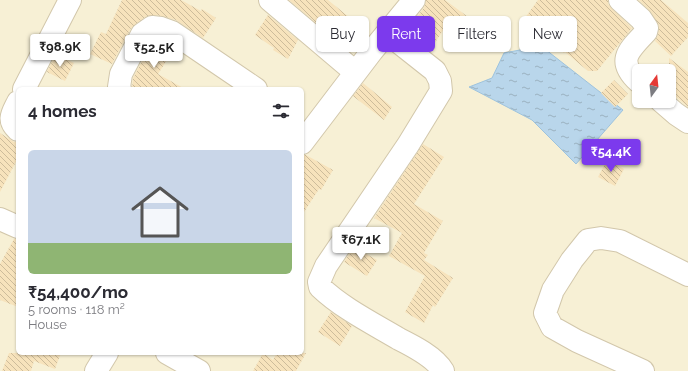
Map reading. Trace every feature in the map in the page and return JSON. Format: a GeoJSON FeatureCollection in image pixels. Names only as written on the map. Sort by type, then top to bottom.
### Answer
{"type":"FeatureCollection","features":[{"type":"Feature","properties":{"kind":"street"},"geometry":{"type":"LineString","coordinates":[[25,87],[70,0]]}},
{"type":"Feature","properties":{"kind":"street"},"geometry":{"type":"LineString","coordinates":[[270,0],[355,72]]}},
{"type":"Feature","properties":{"kind":"street"},"geometry":{"type":"LineString","coordinates":[[401,16],[414,0]]}},
{"type":"Feature","properties":{"kind":"street"},"geometry":{"type":"LineString","coordinates":[[620,0],[641,19],[647,28],[646,32],[626,56],[625,64],[628,72],[632,76]]}},
{"type":"Feature","properties":{"kind":"street"},"geometry":{"type":"LineString","coordinates":[[119,87],[121,74],[142,34],[152,27],[162,28],[172,32],[253,87]]}},
{"type":"Feature","properties":{"kind":"street"},"geometry":{"type":"LineString","coordinates":[[306,129],[377,45]]}},
{"type":"Feature","properties":{"kind":"street"},"geometry":{"type":"LineString","coordinates":[[411,52],[435,71],[440,81],[441,91],[403,152],[326,266],[319,282],[320,287],[328,295],[417,349],[440,365],[443,371]]}},
{"type":"Feature","properties":{"kind":"street"},"geometry":{"type":"LineString","coordinates":[[16,107],[11,118],[12,124],[16,128]]}},
{"type":"Feature","properties":{"kind":"street"},"geometry":{"type":"LineString","coordinates":[[669,108],[688,122]]}},
{"type":"Feature","properties":{"kind":"street"},"geometry":{"type":"LineString","coordinates":[[0,219],[16,226]]}},
{"type":"Feature","properties":{"kind":"street"},"geometry":{"type":"LineString","coordinates":[[643,371],[577,341],[552,327],[546,313],[553,290],[572,260],[588,240],[602,238],[620,241],[688,275]]}},
{"type":"Feature","properties":{"kind":"street"},"geometry":{"type":"LineString","coordinates":[[96,371],[106,355]]}},
{"type":"Feature","properties":{"kind":"street"},"geometry":{"type":"LineString","coordinates":[[171,355],[199,371]]}},
{"type":"Feature","properties":{"kind":"shaded area"},"geometry":{"type":"Polygon","coordinates":[[[0,0],[688,0],[688,371],[0,371],[0,0]]]}},
{"type":"Feature","properties":{"kind":"water"},"geometry":{"type":"Polygon","coordinates":[[[519,50],[519,52],[549,52],[623,110],[576,164],[532,120],[469,87],[492,78],[504,53],[519,50]]]}},
{"type":"Feature","properties":{"kind":"building"},"geometry":{"type":"Polygon","coordinates":[[[122,0],[181,0],[201,11],[202,9],[216,18],[203,38],[176,20],[153,15],[145,17],[131,28],[112,64],[90,54],[101,32],[106,34],[122,0]]]}},
{"type":"Feature","properties":{"kind":"building"},"geometry":{"type":"Polygon","coordinates":[[[289,0],[328,0],[348,16],[316,16],[316,23],[289,0]]]}},
{"type":"Feature","properties":{"kind":"building"},"geometry":{"type":"Polygon","coordinates":[[[426,0],[445,0],[467,16],[443,16],[443,30],[435,42],[435,16],[417,16],[424,8],[426,0]]]}},
{"type":"Feature","properties":{"kind":"building"},"geometry":{"type":"Polygon","coordinates":[[[538,0],[608,0],[608,4],[612,9],[632,28],[597,71],[588,71],[565,52],[577,52],[577,16],[526,16],[538,0]]]}},
{"type":"Feature","properties":{"kind":"building"},"geometry":{"type":"Polygon","coordinates":[[[639,0],[661,0],[688,23],[688,37],[671,56],[655,41],[658,35],[659,26],[651,12],[639,0]]]}},
{"type":"Feature","properties":{"kind":"building"},"geometry":{"type":"Polygon","coordinates":[[[268,15],[298,40],[288,59],[273,50],[274,48],[255,35],[268,15]]]}},
{"type":"Feature","properties":{"kind":"building"},"geometry":{"type":"Polygon","coordinates":[[[155,40],[166,43],[174,49],[158,74],[181,87],[132,87],[133,78],[152,42],[155,40]]]}},
{"type":"Feature","properties":{"kind":"building"},"geometry":{"type":"Polygon","coordinates":[[[56,54],[74,63],[65,81],[47,72],[56,54]]]}},
{"type":"Feature","properties":{"kind":"building"},"geometry":{"type":"Polygon","coordinates":[[[669,58],[688,72],[688,107],[676,97],[676,64],[669,64],[669,58]]]}},
{"type":"Feature","properties":{"kind":"building"},"geometry":{"type":"Polygon","coordinates":[[[614,80],[628,94],[615,107],[601,93],[614,80]]]}},
{"type":"Feature","properties":{"kind":"building"},"geometry":{"type":"Polygon","coordinates":[[[363,83],[392,107],[384,120],[353,96],[363,83]]]}},
{"type":"Feature","properties":{"kind":"building"},"geometry":{"type":"Polygon","coordinates":[[[0,133],[16,142],[16,162],[0,192],[0,133]]]}},
{"type":"Feature","properties":{"kind":"building"},"geometry":{"type":"Polygon","coordinates":[[[423,144],[444,157],[414,204],[443,221],[424,253],[428,255],[424,260],[453,278],[435,307],[433,305],[424,323],[405,312],[425,276],[389,256],[402,233],[374,218],[423,144]]]}},
{"type":"Feature","properties":{"kind":"building"},"geometry":{"type":"Polygon","coordinates":[[[304,155],[333,170],[321,190],[319,189],[304,212],[304,155]]]}},
{"type":"Feature","properties":{"kind":"building"},"geometry":{"type":"Polygon","coordinates":[[[607,160],[624,169],[615,186],[598,177],[607,160]]]}},
{"type":"Feature","properties":{"kind":"building"},"geometry":{"type":"Polygon","coordinates":[[[14,239],[16,239],[16,306],[0,300],[0,264],[14,239]]]}},
{"type":"Feature","properties":{"kind":"building"},"geometry":{"type":"Polygon","coordinates":[[[354,247],[377,260],[367,276],[344,262],[354,247]]]}},
{"type":"Feature","properties":{"kind":"building"},"geometry":{"type":"Polygon","coordinates":[[[331,312],[352,326],[340,346],[318,332],[331,312]]]}},
{"type":"Feature","properties":{"kind":"building"},"geometry":{"type":"Polygon","coordinates":[[[9,353],[16,353],[16,355],[60,355],[55,369],[34,361],[31,371],[2,371],[9,353]]]}},
{"type":"Feature","properties":{"kind":"building"},"geometry":{"type":"Polygon","coordinates":[[[304,353],[306,353],[296,371],[253,371],[262,355],[266,355],[273,360],[276,355],[304,355],[304,353]]]}}]}
